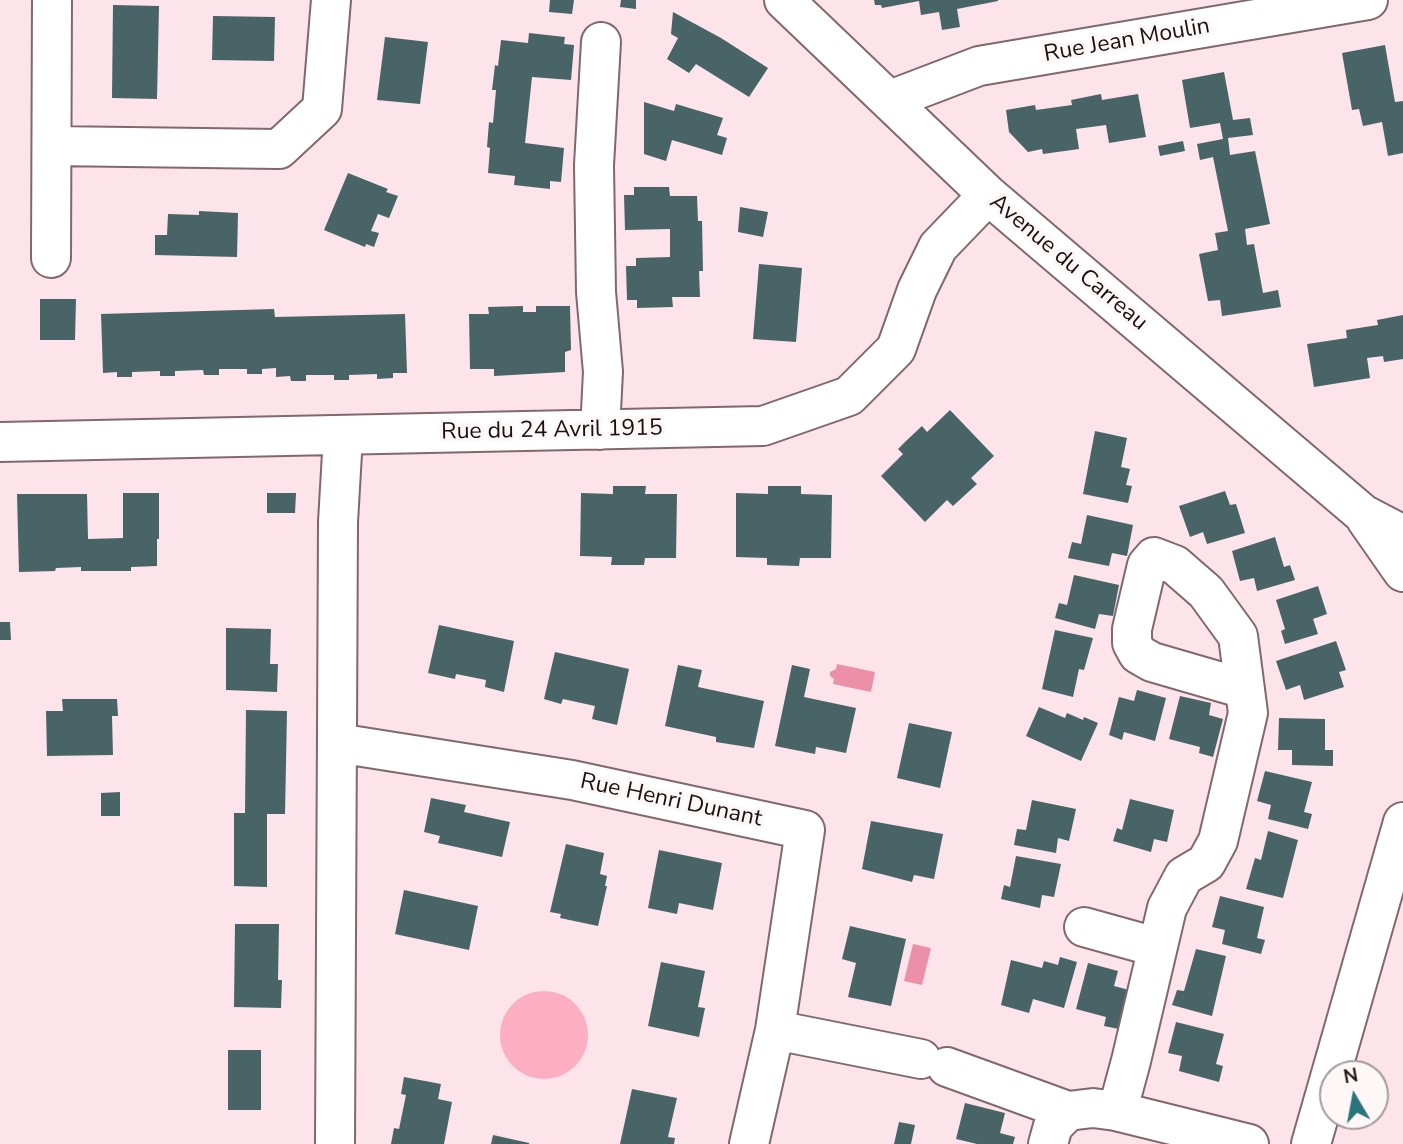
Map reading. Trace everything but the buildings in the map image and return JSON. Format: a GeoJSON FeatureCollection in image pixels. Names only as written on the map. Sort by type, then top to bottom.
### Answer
{"type":"FeatureCollection","features":[{"type":"Feature","properties":{"kind":"street"},"geometry":{"type":"LineString","coordinates":[[51,258],[52,0]]}},
{"type":"Feature","properties":{"kind":"street"},"geometry":{"type":"LineString","coordinates":[[52,146],[279,149],[323,109],[331,0]]}},
{"type":"Feature","properties":{"kind":"street","name":"Avenue du Carreau"},"geometry":{"type":"LineString","coordinates":[[784,0],[988,195],[1363,514],[1403,535]]}},
{"type":"Feature","properties":{"kind":"street","name":"Rue Jean Moulin"},"geometry":{"type":"LineString","coordinates":[[890,100],[979,66],[1368,0]]}},
{"type":"Feature","properties":{"kind":"street"},"geometry":{"type":"LineString","coordinates":[[600,430],[603,372],[596,292],[593,166],[601,43]]}},
{"type":"Feature","properties":{"kind":"street","name":"Rue du 24 Avril 1915"},"geometry":{"type":"LineString","coordinates":[[0,442],[762,426],[849,396],[896,348],[917,289],[937,247],[988,195]]}},
{"type":"Feature","properties":{"kind":"street"},"geometry":{"type":"LineString","coordinates":[[335,1144],[338,522],[343,436]]}},
{"type":"Feature","properties":{"kind":"street","name":"Avenue du Carreau"},"geometry":{"type":"LineString","coordinates":[[1363,514],[1403,572]]}},
{"type":"Feature","properties":{"kind":"street"},"geometry":{"type":"LineString","coordinates":[[1116,1111],[1131,1061],[1167,908],[1184,876],[1206,863],[1218,841],[1248,713],[1245,690]]}},
{"type":"Feature","properties":{"kind":"street","name":"Rue Henri Dunant"},"geometry":{"type":"LineString","coordinates":[[337,743],[572,780],[805,830],[775,1030],[749,1144]]}},
{"type":"Feature","properties":{"kind":"street"},"geometry":{"type":"LineString","coordinates":[[1311,1144],[1403,822]]}},
{"type":"Feature","properties":{"kind":"street"},"geometry":{"type":"LineString","coordinates":[[1084,927],[1157,947]]}},
{"type":"Feature","properties":{"kind":"street"},"geometry":{"type":"LineString","coordinates":[[775,1030],[934,1063],[1068,1111],[1093,1108],[1116,1111],[1249,1144]]}},
{"type":"Feature","properties":{"kind":"street"},"geometry":{"type":"LineString","coordinates":[[1048,1144],[1053,1126],[1068,1111]]}},
{"type":"Feature","properties":{"kind":"shaded area"},"geometry":{"type":"Polygon","coordinates":[[[837,664],[875,672],[871,692],[833,684],[834,679],[830,672],[836,669],[837,664]]]}},
{"type":"Feature","properties":{"kind":"shaded area"},"geometry":{"type":"Polygon","coordinates":[[[913,944],[931,948],[922,985],[904,981],[913,944]]]}},
{"type":"Feature","properties":{"kind":"shaded area"},"geometry":{"type":"Polygon","coordinates":[[[544,991],[561,995],[575,1004],[584,1018],[588,1035],[584,1052],[575,1066],[561,1075],[544,1079],[527,1075],[513,1066],[504,1052],[500,1035],[504,1018],[513,1004],[527,995],[544,991]]]}}]}
